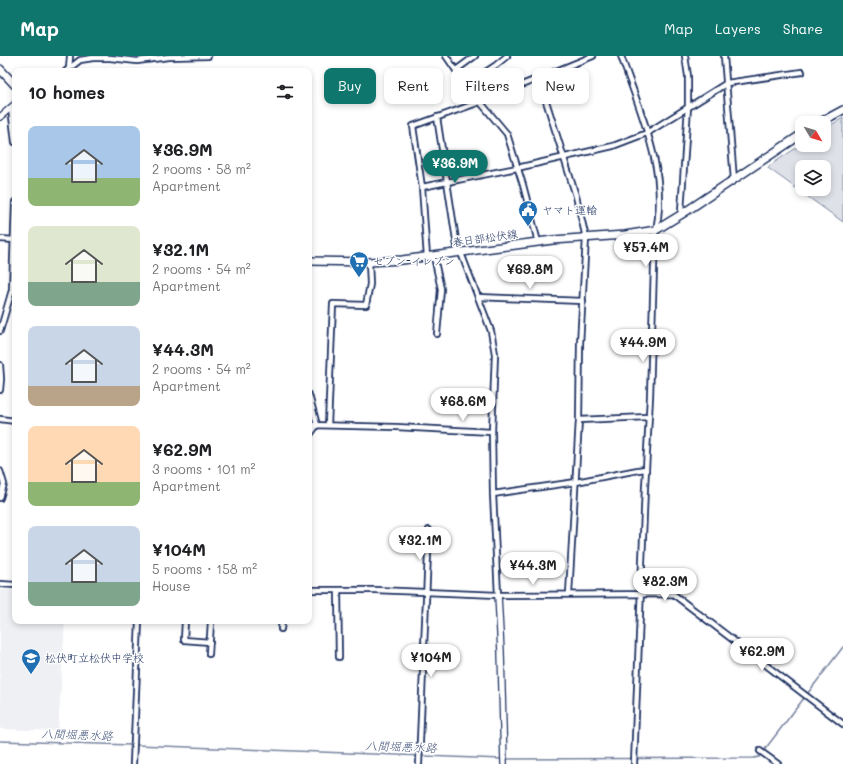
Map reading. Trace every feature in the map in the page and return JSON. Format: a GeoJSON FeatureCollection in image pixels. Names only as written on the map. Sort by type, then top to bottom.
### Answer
{"type":"FeatureCollection","features":[{"type":"Feature","properties":{"kind":"main road"},"geometry":{"type":"LineString","coordinates":[[0,69],[12,82]]}},
{"type":"Feature","properties":{"kind":"main road"},"geometry":{"type":"LineString","coordinates":[[831,116],[843,110]]}},
{"type":"Feature","properties":{"kind":"main road","name":"春日部松伏線"},"geometry":{"type":"LineString","coordinates":[[312,261],[370,262],[430,257],[538,242],[625,235],[656,230],[795,139]]}},
{"type":"Feature","properties":{"kind":"street"},"geometry":{"type":"LineString","coordinates":[[68,68],[70,56]]}},
{"type":"Feature","properties":{"kind":"street"},"geometry":{"type":"LineString","coordinates":[[70,68],[80,60],[93,58],[137,61],[169,57],[208,56]]}},
{"type":"Feature","properties":{"kind":"street"},"geometry":{"type":"LineString","coordinates":[[446,56],[455,68]]}},
{"type":"Feature","properties":{"kind":"street"},"geometry":{"type":"LineString","coordinates":[[459,68],[475,56]]}},
{"type":"Feature","properties":{"kind":"street"},"geometry":{"type":"LineString","coordinates":[[487,68],[500,58],[507,56]]}},
{"type":"Feature","properties":{"kind":"street"},"geometry":{"type":"LineString","coordinates":[[565,68],[593,56]]}},
{"type":"Feature","properties":{"kind":"street"},"geometry":{"type":"LineString","coordinates":[[621,56],[647,133],[654,158],[660,194],[656,230],[634,764]]}},
{"type":"Feature","properties":{"kind":"street"},"geometry":{"type":"LineString","coordinates":[[682,214],[688,107],[688,76],[686,56]]}},
{"type":"Feature","properties":{"kind":"street"},"geometry":{"type":"LineString","coordinates":[[724,56],[734,180]]}},
{"type":"Feature","properties":{"kind":"street"},"geometry":{"type":"LineString","coordinates":[[422,187],[517,168],[613,146],[647,133],[727,83],[802,72]]}},
{"type":"Feature","properties":{"kind":"street"},"geometry":{"type":"LineString","coordinates":[[437,334],[441,289],[430,257],[413,126],[475,104]]}},
{"type":"Feature","properties":{"kind":"street"},"geometry":{"type":"LineString","coordinates":[[482,104],[507,134],[538,242]]}},
{"type":"Feature","properties":{"kind":"street"},"geometry":{"type":"LineString","coordinates":[[547,104],[576,196],[586,238],[579,420],[569,594]]}},
{"type":"Feature","properties":{"kind":"street"},"geometry":{"type":"LineString","coordinates":[[0,117],[12,107]]}},
{"type":"Feature","properties":{"kind":"street"},"geometry":{"type":"LineString","coordinates":[[437,118],[459,253],[478,297],[490,331],[495,354],[492,432],[493,494],[501,652],[504,761]]}},
{"type":"Feature","properties":{"kind":"street"},"geometry":{"type":"LineString","coordinates":[[0,239],[12,240]]}},
{"type":"Feature","properties":{"kind":"street"},"geometry":{"type":"LineString","coordinates":[[328,425],[333,304],[366,305],[370,284],[370,262]]}},
{"type":"Feature","properties":{"kind":"street"},"geometry":{"type":"LineString","coordinates":[[0,331],[12,290]]}},
{"type":"Feature","properties":{"kind":"street"},"geometry":{"type":"LineString","coordinates":[[478,297],[583,301]]}},
{"type":"Feature","properties":{"kind":"street"},"geometry":{"type":"LineString","coordinates":[[0,365],[0,390]]}},
{"type":"Feature","properties":{"kind":"street"},"geometry":{"type":"LineString","coordinates":[[312,408],[316,425],[312,431]]}},
{"type":"Feature","properties":{"kind":"street"},"geometry":{"type":"LineString","coordinates":[[579,420],[648,418]]}},
{"type":"Feature","properties":{"kind":"street"},"geometry":{"type":"LineString","coordinates":[[0,419],[12,421]]}},
{"type":"Feature","properties":{"kind":"street"},"geometry":{"type":"LineString","coordinates":[[312,425],[396,427],[492,432]]}},
{"type":"Feature","properties":{"kind":"street"},"geometry":{"type":"LineString","coordinates":[[493,494],[576,482],[638,470],[646,470]]}},
{"type":"Feature","properties":{"kind":"street"},"geometry":{"type":"LineString","coordinates":[[0,471],[4,484],[0,498]]}},
{"type":"Feature","properties":{"kind":"street"},"geometry":{"type":"LineString","coordinates":[[419,764],[429,530]]}},
{"type":"Feature","properties":{"kind":"street"},"geometry":{"type":"LineString","coordinates":[[0,584],[12,585]]}},
{"type":"Feature","properties":{"kind":"street"},"geometry":{"type":"LineString","coordinates":[[312,590],[375,590],[498,595],[673,594],[843,724]]}},
{"type":"Feature","properties":{"kind":"street"},"geometry":{"type":"LineString","coordinates":[[338,591],[339,657]]}},
{"type":"Feature","properties":{"kind":"street"},"geometry":{"type":"LineString","coordinates":[[133,764],[139,624]]}},
{"type":"Feature","properties":{"kind":"street"},"geometry":{"type":"LineString","coordinates":[[185,624],[184,640],[210,642]]}},
{"type":"Feature","properties":{"kind":"street"},"geometry":{"type":"LineString","coordinates":[[209,654],[211,624]]}},
{"type":"Feature","properties":{"kind":"street"},"geometry":{"type":"LineString","coordinates":[[281,629],[282,624]]}},
{"type":"Feature","properties":{"kind":"street"},"geometry":{"type":"LineString","coordinates":[[760,751],[778,764]]}},
{"type":"Feature","properties":{"kind":"shaded area"},"geometry":{"type":"Polygon","coordinates":[[[843,118],[843,222],[807,196],[831,196],[831,160],[795,160],[795,187],[768,168],[795,149],[795,152],[831,152],[831,125],[843,118]]]}},
{"type":"Feature","properties":{"kind":"shaded area","name":"松伏町立松伏中学校"},"geometry":{"type":"Polygon","coordinates":[[[0,590],[12,590],[12,624],[65,624],[58,731],[0,729],[0,590]]]}},
{"type":"Feature","properties":{"kind":"waterway","name":"八間堀悪水路"},"geometry":{"type":"LineString","coordinates":[[506,759],[759,757],[843,647]]}},
{"type":"Feature","properties":{"kind":"waterway","name":"八間堀悪水路"},"geometry":{"type":"LineString","coordinates":[[0,741],[132,745]]}},
{"type":"Feature","properties":{"kind":"waterway","name":"八間堀悪水路"},"geometry":{"type":"LineString","coordinates":[[136,745],[502,759]]}},
{"type":"Feature","properties":{"kind":"place","name":"ヤマト運輸"},"geometry":{"type":"Point","coordinates":[528,227]}},
{"type":"Feature","properties":{"kind":"place","name":"セブン-イレブン"},"geometry":{"type":"Point","coordinates":[359,278]}},
{"type":"Feature","properties":{"kind":"place","name":"松伏町立松伏中学校"},"geometry":{"type":"Point","coordinates":[31,675]}}]}
